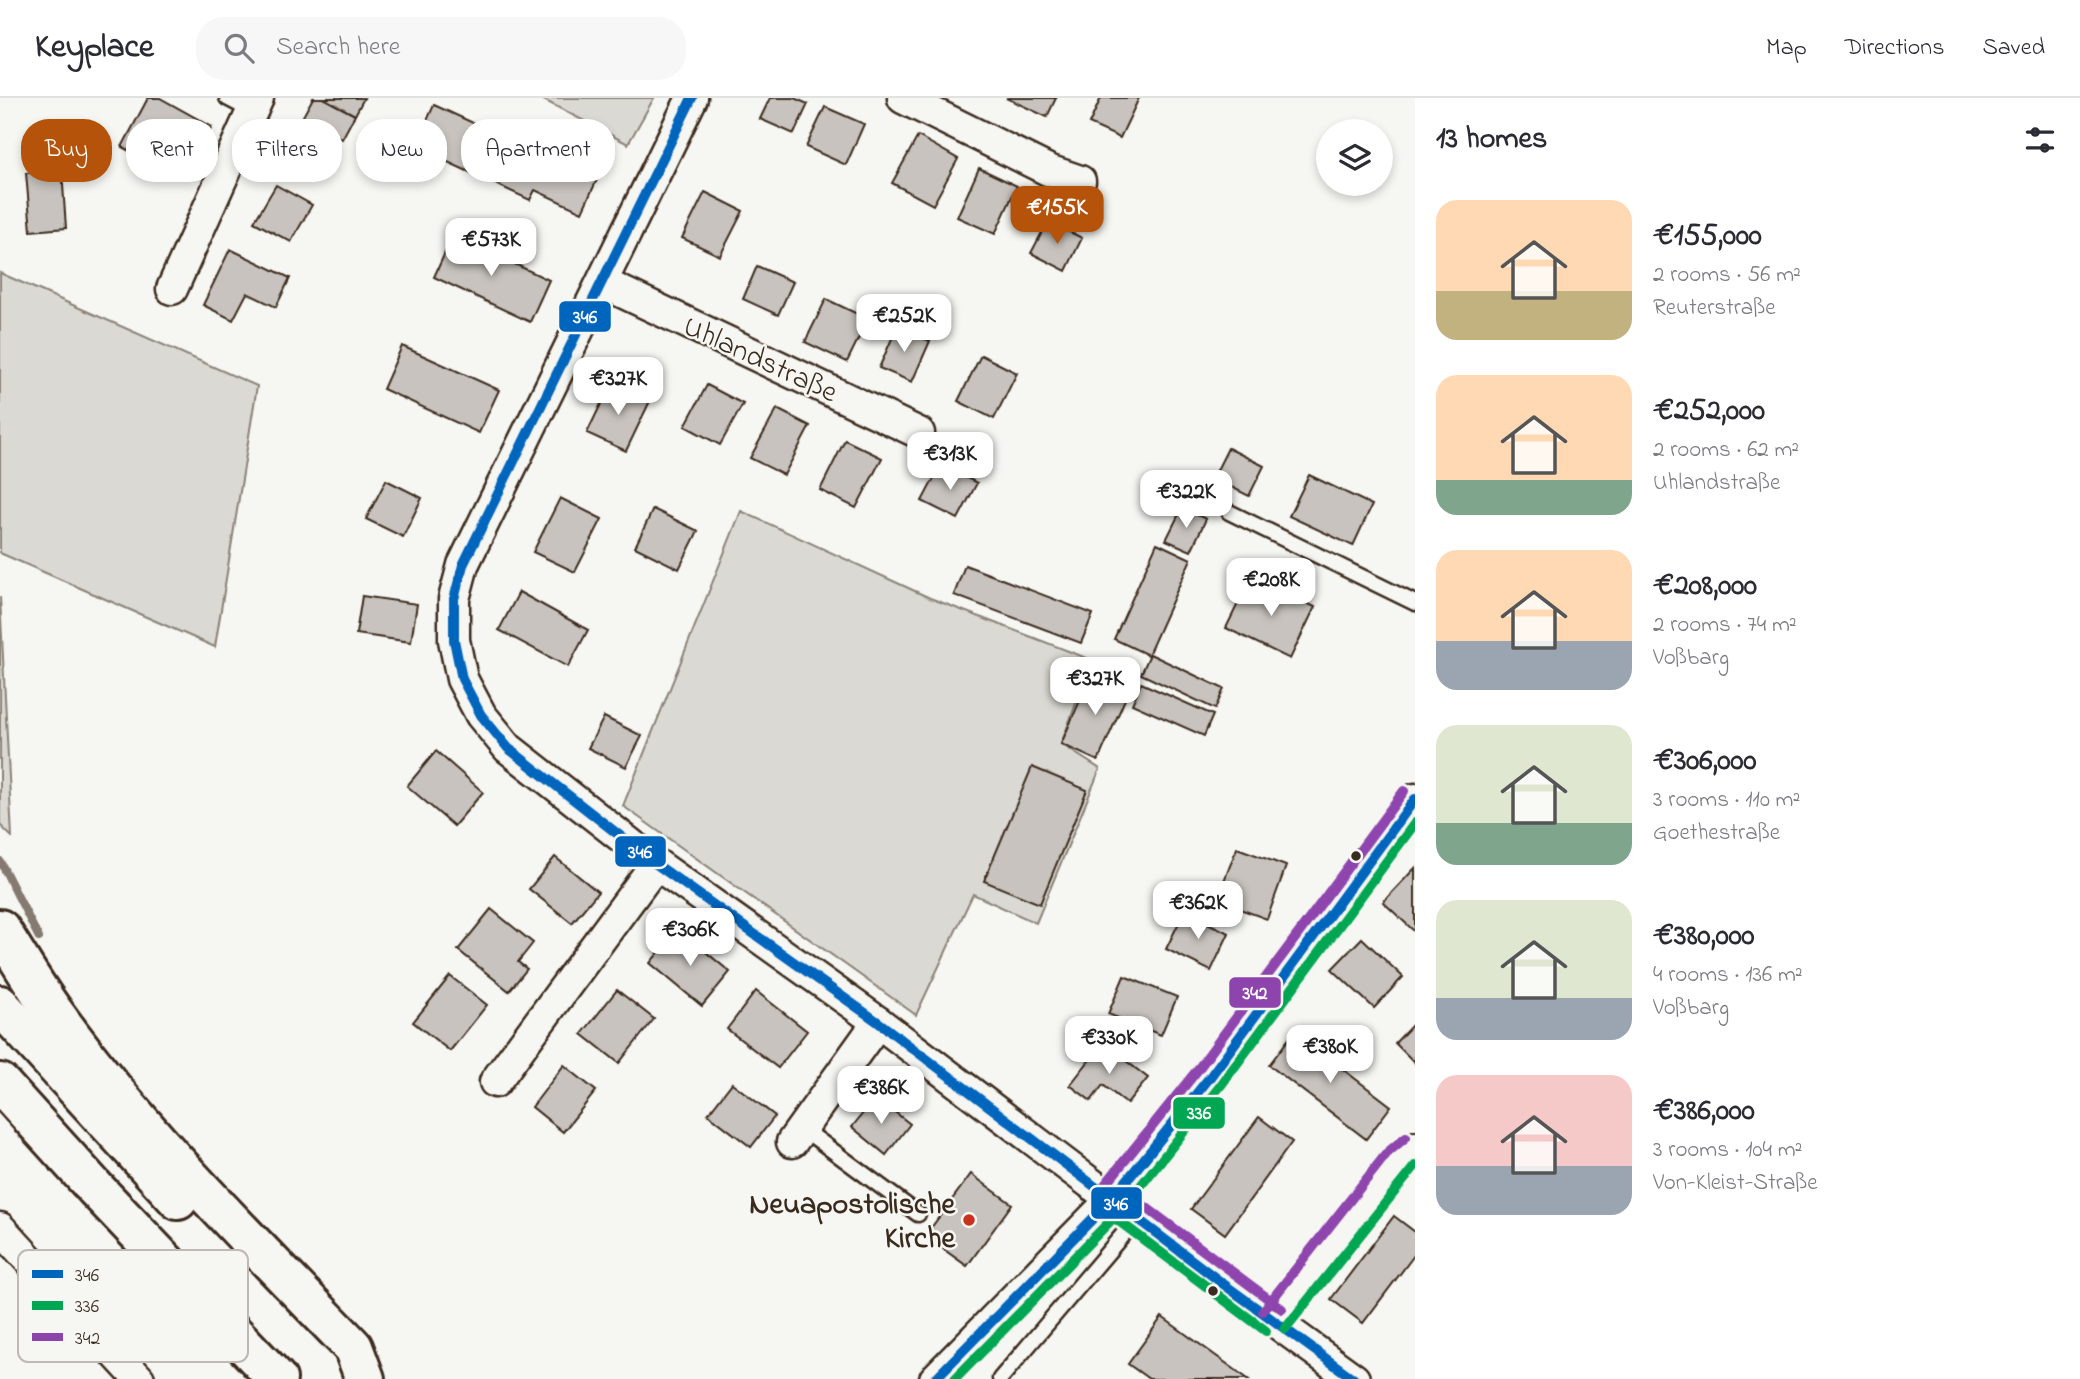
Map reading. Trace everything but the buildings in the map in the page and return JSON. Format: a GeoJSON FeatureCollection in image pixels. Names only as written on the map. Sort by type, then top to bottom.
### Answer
{"type":"FeatureCollection","features":[{"type":"Feature","properties":{"kind":"highway"},"geometry":{"type":"LineString","coordinates":[[0,929],[54,1014],[113,1087],[199,1187],[353,1347],[365,1379]]}},
{"type":"Feature","properties":{"kind":"highway"},"geometry":{"type":"LineString","coordinates":[[0,1005],[226,1250]]}},
{"type":"Feature","properties":{"kind":"highway"},"geometry":{"type":"LineString","coordinates":[[0,1083],[154,1250]]}},
{"type":"Feature","properties":{"kind":"highway"},"geometry":{"type":"LineString","coordinates":[[248,1273],[349,1379]]}},
{"type":"Feature","properties":{"kind":"highway"},"geometry":{"type":"LineString","coordinates":[[248,1349],[277,1379]]}},
{"type":"Feature","properties":{"kind":"street"},"geometry":{"type":"LineString","coordinates":[[692,98],[463,565],[454,599],[454,640],[462,679],[481,715],[508,748],[656,864],[878,1022],[1354,1379]]}},
{"type":"Feature","properties":{"kind":"street"},"geometry":{"type":"LineString","coordinates":[[903,98],[1048,170],[1080,181]]}},
{"type":"Feature","properties":{"kind":"street"},"geometry":{"type":"LineString","coordinates":[[172,289],[246,102]]}},
{"type":"Feature","properties":{"kind":"street","name":"Uhlandstraße"},"geometry":{"type":"LineString","coordinates":[[603,283],[919,433]]}},
{"type":"Feature","properties":{"kind":"street"},"geometry":{"type":"LineString","coordinates":[[934,1379],[1112,1199],[1210,1077],[1415,799]]}},
{"type":"Feature","properties":{"kind":"street"},"geometry":{"type":"LineString","coordinates":[[495,1082],[656,864]]}},
{"type":"Feature","properties":{"kind":"street"},"geometry":{"type":"LineString","coordinates":[[797,1135],[878,1022]]}},
{"type":"Feature","properties":{"kind":"street"},"geometry":{"type":"LineString","coordinates":[[1274,1320],[1398,1162],[1415,1147]]}},
{"type":"Feature","properties":{"kind":"street"},"geometry":{"type":"LineString","coordinates":[[0,1228],[20,1250]]}},
{"type":"Feature","properties":{"kind":"street"},"geometry":{"type":"LineString","coordinates":[[123,1362],[139,1379]]}},
{"type":"Feature","properties":{"kind":"lane"},"geometry":{"type":"LineString","coordinates":[[1230,512],[1415,603]]}},
{"type":"Feature","properties":{"kind":"lane"},"geometry":{"type":"LineString","coordinates":[[797,1135],[918,1214]]}},
{"type":"Feature","properties":{"kind":"lane"},"geometry":{"type":"LineString","coordinates":[[1000,1379],[1137,1218]]}},
{"type":"Feature","properties":{"kind":"shaded area"},"geometry":{"type":"Polygon","coordinates":[[[540,98],[654,98],[628,144],[615,137],[615,119],[580,119],[540,98]]]}},
{"type":"Feature","properties":{"kind":"shaded area"},"geometry":{"type":"Polygon","coordinates":[[[0,273],[257,386],[215,647],[0,553],[0,273]]]}},
{"type":"Feature","properties":{"kind":"shaded area"},"geometry":{"type":"Polygon","coordinates":[[[741,511],[930,598],[1092,660],[1061,744],[1100,769],[1036,923],[973,894],[916,1015],[623,806],[741,511]]]}},
{"type":"Feature","properties":{"kind":"shaded area"},"geometry":{"type":"Polygon","coordinates":[[[0,597],[12,837],[0,825],[0,597]]]}},
{"type":"Feature","properties":{"kind":"waterway"},"geometry":{"type":"LineString","coordinates":[[0,861],[39,938]]}},
{"type":"Feature","properties":{"kind":"transit line","name":"346"},"geometry":{"type":"LineString","coordinates":[[692,98],[463,565],[454,599],[454,640],[462,679],[481,715],[508,748],[656,864],[878,1022],[1222,1283],[1354,1379]]}},
{"type":"Feature","properties":{"kind":"transit line","name":"342"},"geometry":{"type":"LineString","coordinates":[[1101,1190],[1199,1068],[1404,791]]}},
{"type":"Feature","properties":{"kind":"transit line","name":"346"},"geometry":{"type":"LineString","coordinates":[[935,1379],[1112,1199],[1210,1077],[1415,799]]}},
{"type":"Feature","properties":{"kind":"transit line","name":"336"},"geometry":{"type":"LineString","coordinates":[[955,1379],[1123,1208],[1221,1085],[1415,823]]}},
{"type":"Feature","properties":{"kind":"transit line","name":"342"},"geometry":{"type":"LineString","coordinates":[[1263,1311],[1387,1153],[1406,1137]]}},
{"type":"Feature","properties":{"kind":"transit line","name":"336"},"geometry":{"type":"LineString","coordinates":[[1285,1329],[1415,1166]]}},
{"type":"Feature","properties":{"kind":"transit line","name":"342"},"geometry":{"type":"LineString","coordinates":[[1120,1188],[1282,1309]]}},
{"type":"Feature","properties":{"kind":"transit line","name":"336"},"geometry":{"type":"LineString","coordinates":[[1104,1210],[1266,1331]]}},
{"type":"Feature","properties":{"kind":"place","name":"Neuapostolische Kirche"},"geometry":{"type":"Point","coordinates":[969,1220]}}]}
